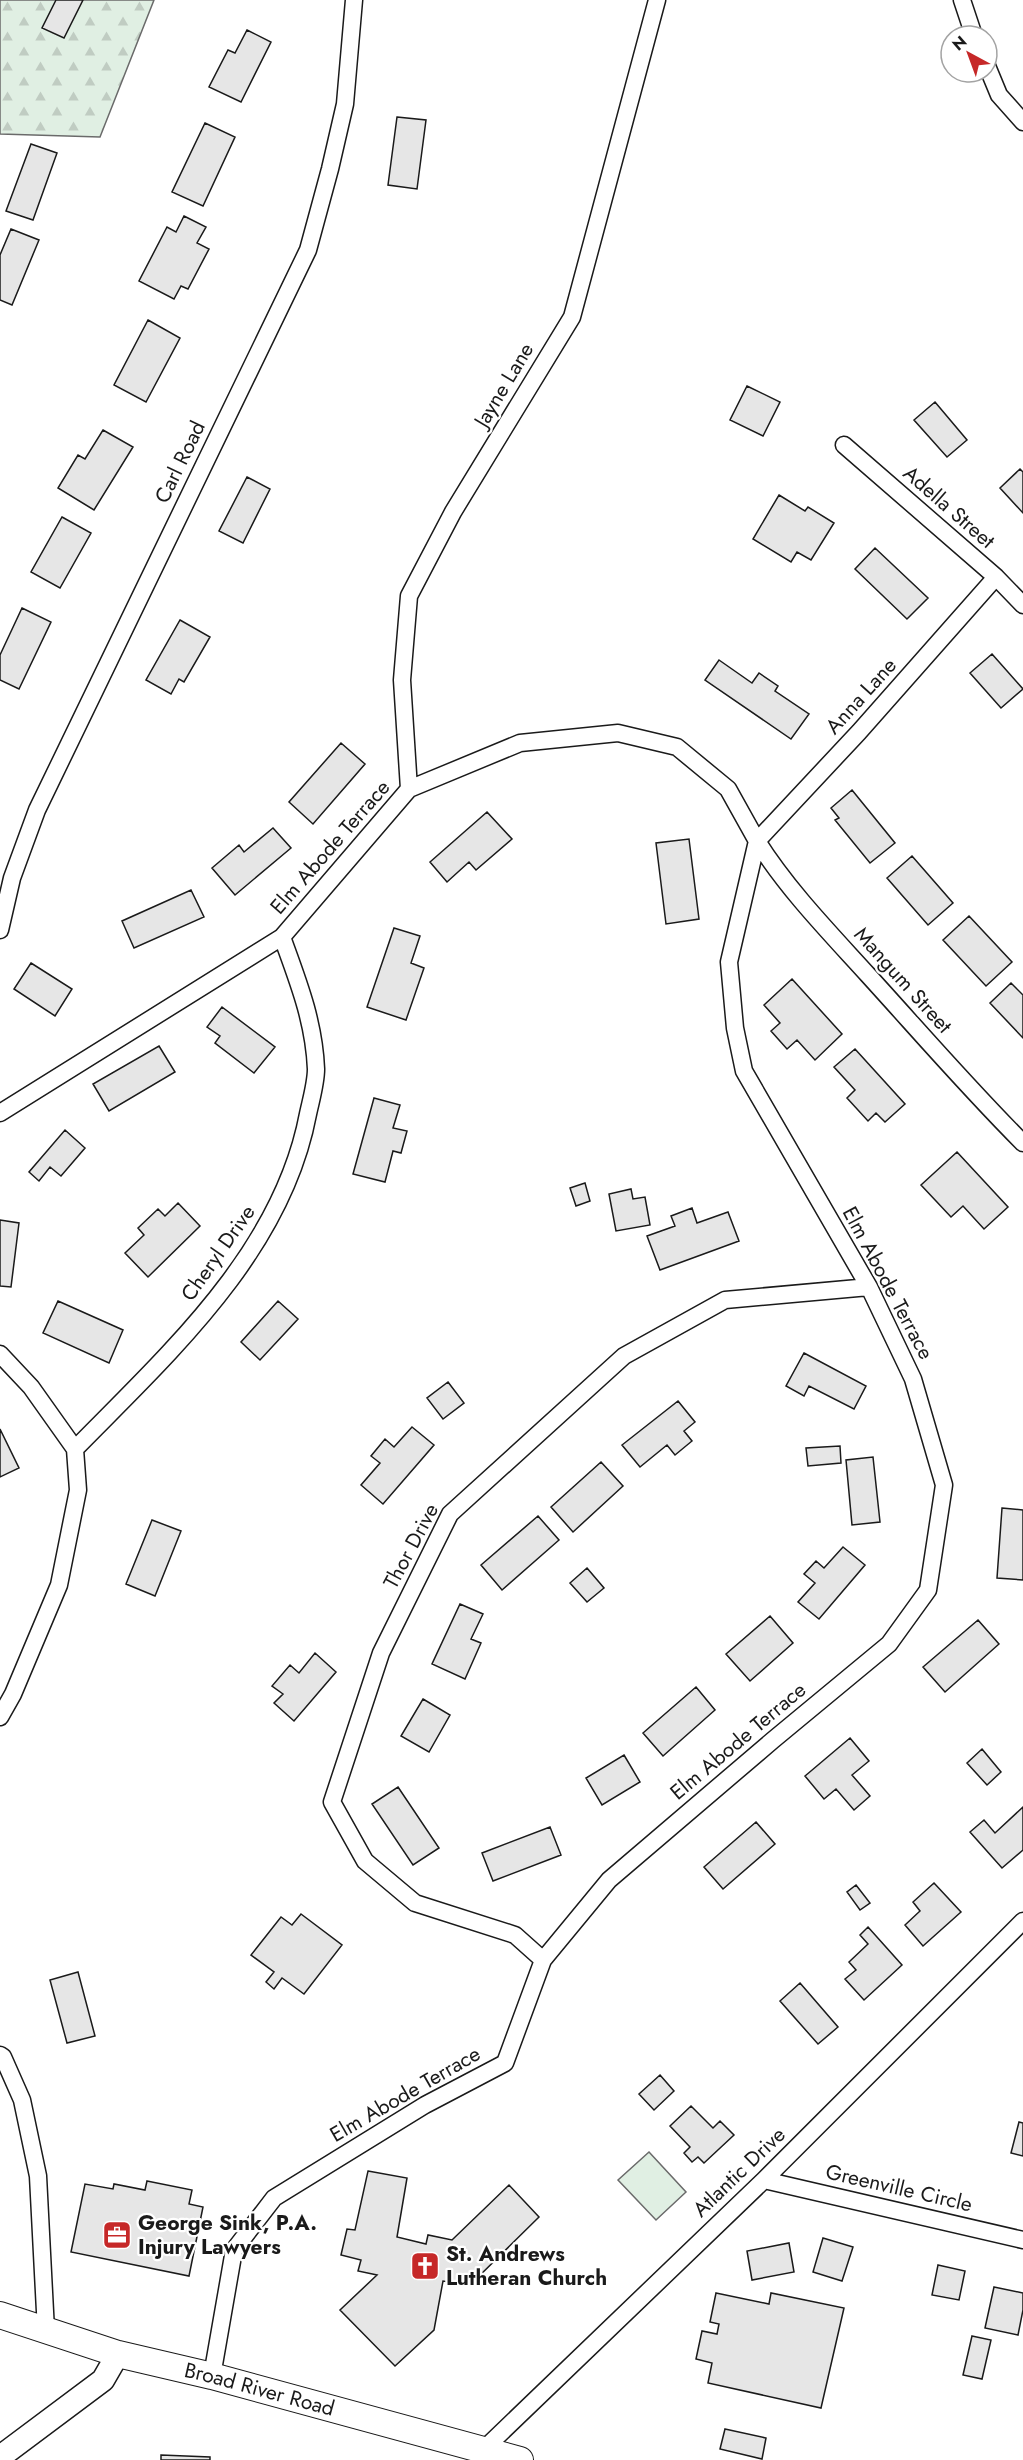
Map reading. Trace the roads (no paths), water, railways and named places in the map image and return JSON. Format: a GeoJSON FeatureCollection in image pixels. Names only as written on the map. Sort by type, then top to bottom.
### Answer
{"type":"FeatureCollection","features":[{"type":"Feature","properties":{"kind":"main road","name":"Broad River Road"},"geometry":{"type":"LineString","coordinates":[[0,2315],[118,2354],[212,2376],[520,2460]]}},
{"type":"Feature","properties":{"kind":"main road"},"geometry":{"type":"LineString","coordinates":[[0,2457],[103,2380],[118,2354]]}},
{"type":"Feature","properties":{"kind":"street","name":"Carl Road"},"geometry":{"type":"LineString","coordinates":[[0,930],[12,878],[37,810],[308,250],[345,104],[354,0]]}},
{"type":"Feature","properties":{"kind":"street","name":"Jayne Lane"},"geometry":{"type":"LineString","coordinates":[[409,789],[402,680],[409,596],[453,512],[572,316],[657,0]]}},
{"type":"Feature","properties":{"kind":"street"},"geometry":{"type":"LineString","coordinates":[[962,0],[970,24]]}},
{"type":"Feature","properties":{"kind":"street"},"geometry":{"type":"LineString","coordinates":[[994,84],[999,95],[1023,122]]}},
{"type":"Feature","properties":{"kind":"street","name":"Adella Street"},"geometry":{"type":"LineString","coordinates":[[844,445],[996,578],[1023,605]]}},
{"type":"Feature","properties":{"kind":"street","name":"Anna Lane"},"geometry":{"type":"LineString","coordinates":[[757,841],[851,741],[996,578]]}},
{"type":"Feature","properties":{"kind":"street","name":"Elm Abode Terrace"},"geometry":{"type":"LineString","coordinates":[[0,1113],[282,937],[409,789],[520,743],[618,733],[677,747],[728,789],[757,841],[729,962],[735,1028],[744,1071],[869,1287],[913,1379],[944,1485],[928,1590],[890,1644],[772,1740],[609,1880],[543,1960],[505,2063],[418,2109],[274,2198],[234,2250],[212,2376]]}},
{"type":"Feature","properties":{"kind":"street","name":"Mangum Street"},"geometry":{"type":"LineString","coordinates":[[757,841],[775,869],[814,915],[982,1101],[1023,1143]]}},
{"type":"Feature","properties":{"kind":"street","name":"Cheryl Drive"},"geometry":{"type":"LineString","coordinates":[[75,1449],[179,1344],[218,1296],[270,1222],[302,1147],[316,1071],[307,1005],[282,937]]}},
{"type":"Feature","properties":{"kind":"street","name":"Thor Drive"},"geometry":{"type":"LineString","coordinates":[[543,1960],[514,1935],[416,1903],[365,1861],[332,1802],[381,1653],[450,1514],[624,1356],[725,1300],[869,1287]]}},
{"type":"Feature","properties":{"kind":"street"},"geometry":{"type":"LineString","coordinates":[[0,1354],[31,1387],[75,1449],[78,1490],[58,1585],[13,1694],[0,1717]]}},
{"type":"Feature","properties":{"kind":"street","name":"Atlantic Drive"},"geometry":{"type":"LineString","coordinates":[[482,2451],[764,2180],[1023,1921]]}},
{"type":"Feature","properties":{"kind":"street"},"geometry":{"type":"LineString","coordinates":[[1,2051],[22,2100],[38,2176],[46,2331]]}},
{"type":"Feature","properties":{"kind":"street","name":"Greenville Circle"},"geometry":{"type":"LineString","coordinates":[[764,2180],[1023,2240]]}},
{"type":"Feature","properties":{"kind":"place","name":"George Sink, P.A. Injury Lawyers"},"geometry":{"type":"Point","coordinates":[117,2235]}},
{"type":"Feature","properties":{"kind":"place","name":"St. Andrews Lutheran Church"},"geometry":{"type":"Point","coordinates":[425,2266]}}]}
